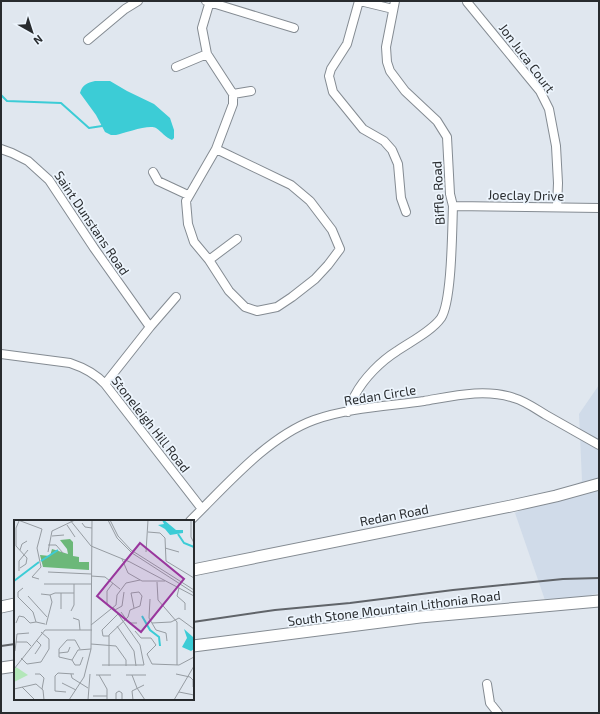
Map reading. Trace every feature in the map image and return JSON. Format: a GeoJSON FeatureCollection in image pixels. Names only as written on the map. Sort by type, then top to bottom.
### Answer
{"type":"FeatureCollection","features":[{"type":"Feature","properties":{"kind":"main road","name":"Redan Road"},"geometry":{"type":"LineString","coordinates":[[194,570],[511,506],[556,496],[599,484]]}},
{"type":"Feature","properties":{"kind":"main road","name":"South Stone Mountain Lithonia Road"},"geometry":{"type":"LineString","coordinates":[[194,646],[420,617],[599,601]]}},
{"type":"Feature","properties":{"kind":"main road"},"geometry":{"type":"LineString","coordinates":[[1,607],[14,604]]}},
{"type":"Feature","properties":{"kind":"main road"},"geometry":{"type":"LineString","coordinates":[[1,668],[14,666]]}},
{"type":"Feature","properties":{"kind":"street"},"geometry":{"type":"LineString","coordinates":[[88,40],[125,9],[138,1]]}},
{"type":"Feature","properties":{"kind":"street"},"geometry":{"type":"LineString","coordinates":[[216,149],[291,185],[310,201],[332,230],[340,249],[328,265],[314,279],[277,307],[257,311],[245,307],[229,291],[209,260],[194,242],[188,224],[186,201],[188,195],[216,149],[233,104],[233,94],[207,54],[202,28],[209,1],[294,28]]}},
{"type":"Feature","properties":{"kind":"street"},"geometry":{"type":"LineString","coordinates":[[394,5],[360,1],[346,44],[331,69],[329,76],[333,92],[363,129],[384,141],[392,150],[398,164],[402,198],[406,212]]}},
{"type":"Feature","properties":{"kind":"street","name":"Jon Juca Court"},"geometry":{"type":"LineString","coordinates":[[467,2],[540,91],[549,109],[556,146],[558,183],[557,207]]}},
{"type":"Feature","properties":{"kind":"street","name":"Biffle Road"},"geometry":{"type":"LineString","coordinates":[[348,412],[355,394],[365,379],[395,352],[426,333],[441,318],[445,309],[448,292],[453,206],[450,194],[447,137],[437,121],[405,91],[390,71],[387,62],[386,47],[394,5]]}},
{"type":"Feature","properties":{"kind":"street"},"geometry":{"type":"LineString","coordinates":[[176,67],[207,54]]}},
{"type":"Feature","properties":{"kind":"street"},"geometry":{"type":"LineString","coordinates":[[233,94],[251,91]]}},
{"type":"Feature","properties":{"kind":"street","name":"Saint Dunstans Road"},"geometry":{"type":"LineString","coordinates":[[1,149],[28,161],[49,180],[94,248],[150,327]]}},
{"type":"Feature","properties":{"kind":"street"},"geometry":{"type":"LineString","coordinates":[[153,172],[158,181],[188,195]]}},
{"type":"Feature","properties":{"kind":"street","name":"Joeclay Drive"},"geometry":{"type":"LineString","coordinates":[[453,206],[599,208]]}},
{"type":"Feature","properties":{"kind":"street"},"geometry":{"type":"LineString","coordinates":[[209,260],[237,239]]}},
{"type":"Feature","properties":{"kind":"street"},"geometry":{"type":"LineString","coordinates":[[105,384],[176,297]]}},
{"type":"Feature","properties":{"kind":"street","name":"Stoneleigh Hill Road"},"geometry":{"type":"LineString","coordinates":[[1,354],[70,363],[87,370],[105,384],[202,508]]}},
{"type":"Feature","properties":{"kind":"street","name":"Redan Circle"},"geometry":{"type":"LineString","coordinates":[[191,520],[254,459],[274,442],[300,426],[331,415],[479,394],[496,393],[515,398],[528,404],[599,445]]}},
{"type":"Feature","properties":{"kind":"street"},"geometry":{"type":"LineString","coordinates":[[487,684],[490,702],[498,713]]}},
{"type":"Feature","properties":{"kind":"shaded area"},"geometry":{"type":"Polygon","coordinates":[[[599,385],[599,593],[547,606],[515,513],[582,481],[579,414],[599,385]]]}},
{"type":"Feature","properties":{"kind":"water"},"geometry":{"type":"Polygon","coordinates":[[[95,81],[110,81],[154,104],[170,118],[174,130],[174,138],[172,140],[170,139],[153,127],[116,135],[111,135],[105,132],[96,115],[80,93],[85,85],[95,81]]]}},
{"type":"Feature","properties":{"kind":"waterway"},"geometry":{"type":"LineString","coordinates":[[1,95],[7,101],[61,103],[89,128],[102,126]]}},
{"type":"Feature","properties":{"kind":"railway"},"geometry":{"type":"LineString","coordinates":[[194,622],[275,610],[350,603],[453,590],[563,579],[599,578]]}},
{"type":"Feature","properties":{"kind":"railway"},"geometry":{"type":"LineString","coordinates":[[1,646],[14,644]]}}]}
